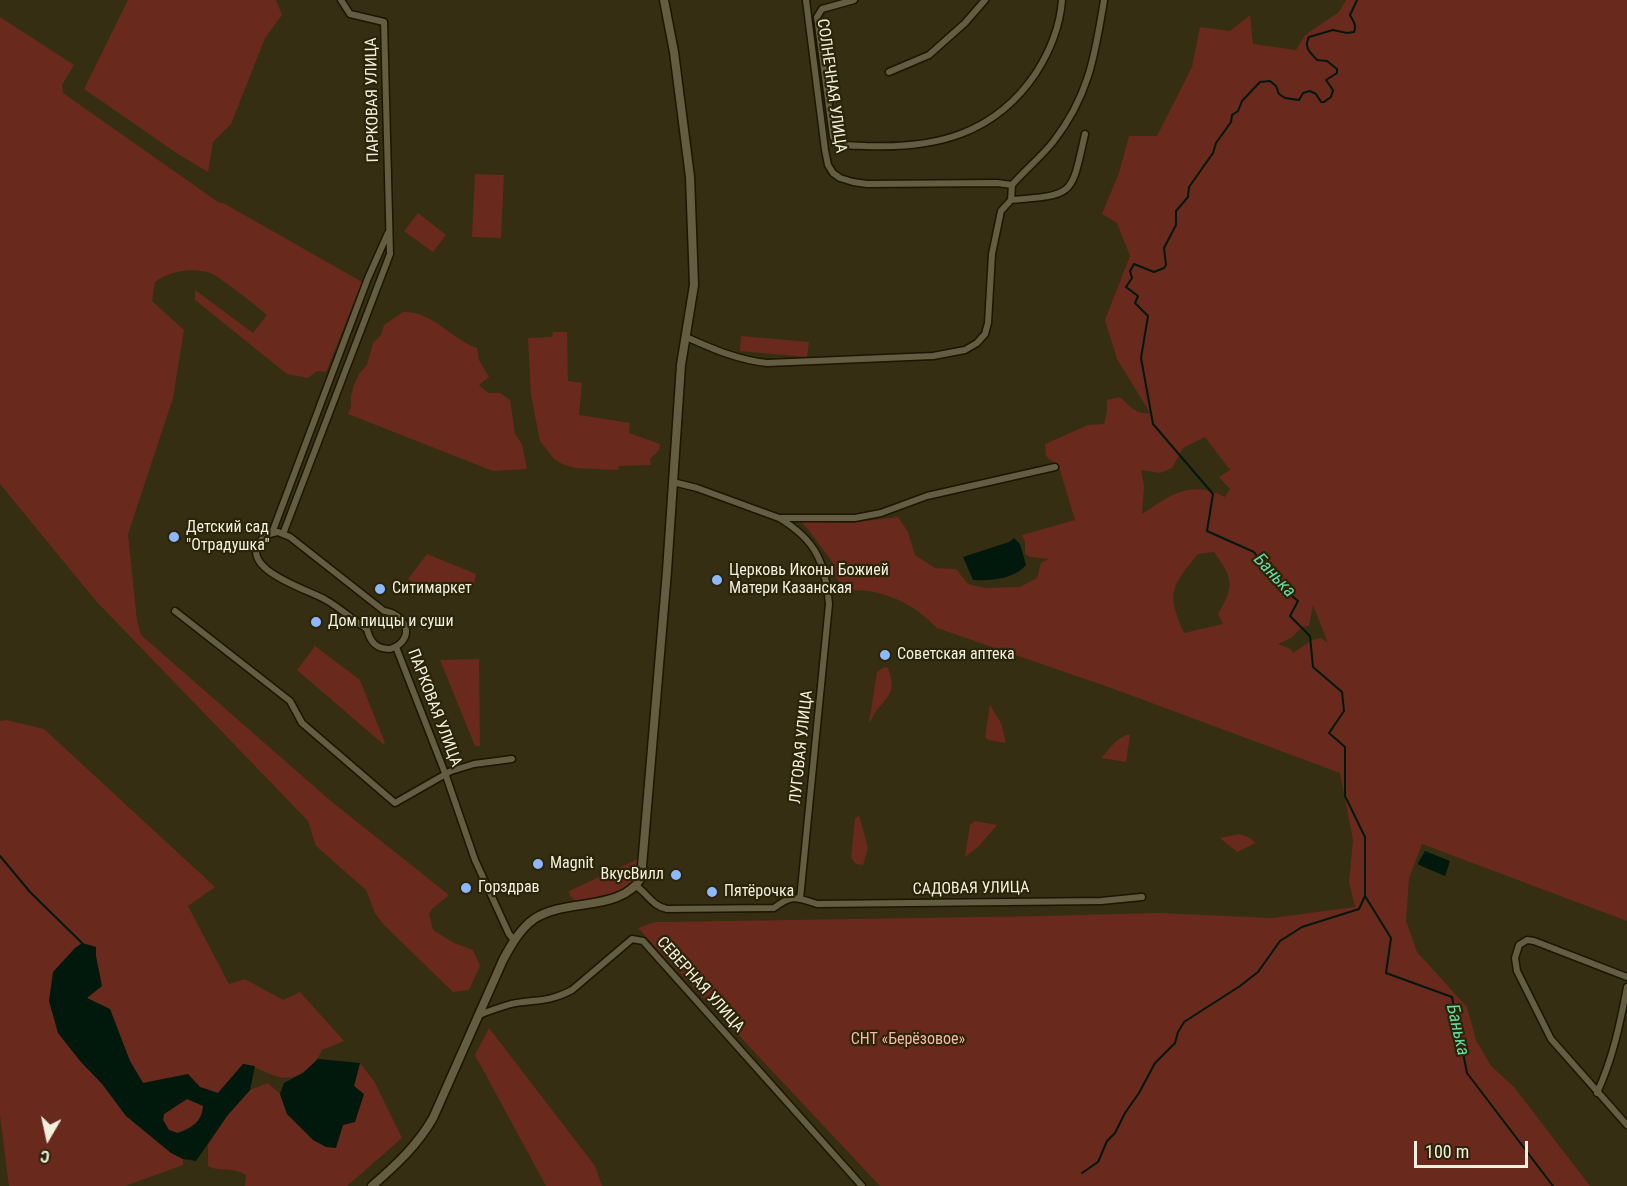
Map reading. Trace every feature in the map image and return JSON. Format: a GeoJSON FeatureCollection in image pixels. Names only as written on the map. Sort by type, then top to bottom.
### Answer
{"type":"FeatureCollection","features":[{"type":"Feature","properties":{"kind":"street","name":"ПАРКОВАЯ УЛИЦА"},"geometry":{"type":"LineString","coordinates":[[341,0],[350,14],[384,22],[390,229],[390,254],[286,535],[384,611],[397,614],[401,618],[405,634],[403,640],[396,647],[386,649],[377,647],[370,640],[367,629],[324,599],[290,585],[262,566],[257,557],[258,547],[263,538],[272,533],[368,278],[390,229]]}},
{"type":"Feature","properties":{"kind":"street"},"geometry":{"type":"LineString","coordinates":[[372,1186],[423,1136],[514,940],[533,920],[544,914],[558,909],[616,898],[628,893],[641,878],[681,365],[694,285],[690,177],[674,52],[664,0]]}},
{"type":"Feature","properties":{"kind":"street","name":"СОЛНЕЧНАЯ УЛИЦА"},"geometry":{"type":"LineString","coordinates":[[806,0],[825,150],[828,165],[833,173],[840,178],[867,184],[997,183],[1012,185]]}},
{"type":"Feature","properties":{"kind":"street"},"geometry":{"type":"LineString","coordinates":[[854,0],[822,9],[818,17],[833,136],[835,141],[843,144],[884,146],[925,144],[956,136],[993,118],[1023,91],[1046,57],[1057,29],[1062,0]]}},
{"type":"Feature","properties":{"kind":"street"},"geometry":{"type":"LineString","coordinates":[[889,72],[929,55],[965,23],[985,0]]}},
{"type":"Feature","properties":{"kind":"street"},"geometry":{"type":"LineString","coordinates":[[686,337],[738,358],[767,363],[933,356],[965,350],[977,343],[985,334],[988,323],[992,254],[1001,211],[1011,200],[1012,185],[1052,144],[1073,114],[1089,78],[1104,0]]}},
{"type":"Feature","properties":{"kind":"street"},"geometry":{"type":"LineString","coordinates":[[1011,200],[1055,196],[1067,190],[1075,179],[1085,134]]}},
{"type":"Feature","properties":{"kind":"street"},"geometry":{"type":"LineString","coordinates":[[673,482],[697,488],[779,519],[864,517],[927,496],[1055,467]]}},
{"type":"Feature","properties":{"kind":"street","name":"ЛУГОВАЯ УЛИЦА"},"geometry":{"type":"LineString","coordinates":[[779,519],[796,528],[808,540],[827,581],[828,599],[829,618],[800,899]]}},
{"type":"Feature","properties":{"kind":"street"},"geometry":{"type":"LineString","coordinates":[[272,533],[286,535]]}},
{"type":"Feature","properties":{"kind":"street"},"geometry":{"type":"LineString","coordinates":[[175,611],[290,701],[302,723],[395,803],[445,773],[474,764],[512,759]]}},
{"type":"Feature","properties":{"kind":"street","name":"ПАРКОВАЯ УЛИЦА"},"geometry":{"type":"LineString","coordinates":[[396,647],[445,773],[479,870],[514,940]]}},
{"type":"Feature","properties":{"kind":"street"},"geometry":{"type":"LineString","coordinates":[[636,886],[653,903],[660,908],[667,909],[774,908],[786,899],[800,899]]}},
{"type":"Feature","properties":{"kind":"street","name":"САДОВАЯ УЛИЦА"},"geometry":{"type":"LineString","coordinates":[[800,899],[817,904],[827,904],[1101,901],[1142,897]]}},
{"type":"Feature","properties":{"kind":"street","name":"СЕВЕРНАЯ УЛИЦА"},"geometry":{"type":"LineString","coordinates":[[478,1015],[512,1004],[549,1000],[562,995],[572,990],[632,939],[643,941],[862,1186]]}},
{"type":"Feature","properties":{"kind":"street"},"geometry":{"type":"LineString","coordinates":[[1627,977],[1534,941],[1527,940],[1519,945],[1515,958],[1517,971],[1534,1010],[1551,1040],[1627,1125]]}},
{"type":"Feature","properties":{"kind":"street"},"geometry":{"type":"LineString","coordinates":[[1597,1093],[1615,1047],[1627,987]]}},
{"type":"Feature","properties":{"kind":"green space"},"geometry":{"type":"Polygon","coordinates":[[[128,0],[276,0],[282,15],[265,38],[231,124],[213,142],[208,172],[84,89],[128,0]]]}},
{"type":"Feature","properties":{"kind":"green space","name":"СНТ «Берёзовое»"},"geometry":{"type":"Polygon","coordinates":[[[1346,0],[1627,0],[1627,921],[1422,844],[1409,878],[1406,921],[1417,952],[1467,1007],[1476,1040],[1491,1066],[1514,1087],[1590,1186],[880,1186],[638,928],[655,922],[1158,913],[1272,918],[1355,907],[1349,882],[1353,840],[1340,773],[1114,689],[937,628],[917,611],[896,599],[873,592],[847,590],[835,575],[833,563],[800,521],[849,523],[898,517],[908,532],[915,555],[935,568],[956,569],[968,584],[985,588],[1020,587],[1037,578],[1041,563],[1049,559],[1025,554],[1025,542],[1022,535],[1075,520],[1059,467],[1046,456],[1045,444],[1088,425],[1104,424],[1107,400],[1120,397],[1137,411],[1150,413],[1117,359],[1105,320],[1130,256],[1117,223],[1102,214],[1119,173],[1129,136],[1157,136],[1192,67],[1200,27],[1230,31],[1250,15],[1253,44],[1296,50],[1305,35],[1339,12],[1346,0]],[[1205,437],[1183,448],[1172,468],[1160,473],[1141,470],[1144,485],[1142,514],[1162,501],[1191,489],[1202,489],[1225,497],[1230,489],[1219,477],[1230,470],[1205,437]],[[1214,552],[1198,554],[1182,574],[1174,590],[1175,608],[1184,633],[1223,624],[1218,614],[1229,589],[1228,576],[1214,552]],[[1313,605],[1309,626],[1302,627],[1291,638],[1278,644],[1291,649],[1293,653],[1312,640],[1321,638],[1328,643],[1313,605]]]}},
{"type":"Feature","properties":{"kind":"green space"},"geometry":{"type":"Polygon","coordinates":[[[0,17],[74,65],[62,85],[63,93],[218,202],[362,282],[326,372],[317,371],[308,378],[287,374],[195,300],[195,290],[253,333],[267,315],[215,275],[189,270],[167,275],[155,282],[152,301],[184,330],[173,398],[128,534],[137,621],[141,635],[332,802],[449,895],[429,914],[433,930],[454,943],[473,950],[480,966],[469,990],[453,992],[384,925],[375,913],[366,890],[316,846],[308,821],[96,601],[0,484],[0,17]]]}},
{"type":"Feature","properties":{"kind":"green space"},"geometry":{"type":"Polygon","coordinates":[[[475,174],[504,175],[501,238],[472,237],[475,174]]]}},
{"type":"Feature","properties":{"kind":"green space"},"geometry":{"type":"Polygon","coordinates":[[[418,213],[446,235],[433,252],[404,231],[418,213]]]}},
{"type":"Feature","properties":{"kind":"green space"},"geometry":{"type":"Polygon","coordinates":[[[403,312],[424,316],[477,348],[479,360],[489,377],[479,385],[488,393],[500,393],[510,400],[515,434],[522,444],[527,469],[493,471],[348,414],[354,385],[359,374],[367,365],[373,343],[381,335],[384,325],[403,312]]]}},
{"type":"Feature","properties":{"kind":"green space"},"geometry":{"type":"Polygon","coordinates":[[[553,332],[567,332],[568,381],[582,383],[579,415],[630,423],[629,433],[660,444],[659,450],[650,459],[651,465],[619,466],[618,470],[575,468],[554,459],[540,441],[531,395],[528,338],[552,337],[553,332]]]}},
{"type":"Feature","properties":{"kind":"green space"},"geometry":{"type":"Polygon","coordinates":[[[741,336],[809,342],[807,357],[740,351],[741,336]]]}},
{"type":"Feature","properties":{"kind":"green space"},"geometry":{"type":"Polygon","coordinates":[[[427,554],[476,574],[474,584],[430,583],[423,591],[408,579],[427,554]]]}},
{"type":"Feature","properties":{"kind":"green space"},"geometry":{"type":"Polygon","coordinates":[[[315,646],[360,680],[385,743],[383,744],[297,670],[315,646]]]}},
{"type":"Feature","properties":{"kind":"green space"},"geometry":{"type":"Polygon","coordinates":[[[479,659],[480,746],[475,746],[440,660],[479,659]]]}},
{"type":"Feature","properties":{"kind":"green space"},"geometry":{"type":"Polygon","coordinates":[[[884,667],[888,668],[891,677],[891,690],[869,723],[877,672],[884,667]]]}},
{"type":"Feature","properties":{"kind":"green space"},"geometry":{"type":"Polygon","coordinates":[[[990,705],[1001,723],[1006,743],[988,740],[985,737],[990,705]]]}},
{"type":"Feature","properties":{"kind":"green space"},"geometry":{"type":"Polygon","coordinates":[[[6,720],[44,729],[215,887],[188,906],[229,984],[245,979],[283,1000],[300,992],[344,1041],[322,1050],[309,1067],[299,1075],[291,1077],[275,1076],[243,1064],[218,1093],[200,1087],[188,1074],[143,1083],[130,1061],[110,1010],[87,998],[96,947],[82,943],[74,949],[58,1033],[151,1136],[183,1159],[183,1165],[125,1186],[9,1186],[0,1115],[0,721],[6,720]]]}},
{"type":"Feature","properties":{"kind":"green space"},"geometry":{"type":"Polygon","coordinates":[[[1130,735],[1126,762],[1101,758],[1116,741],[1130,735]]]}},
{"type":"Feature","properties":{"kind":"green space"},"geometry":{"type":"Polygon","coordinates":[[[859,815],[868,848],[863,865],[856,864],[851,858],[855,819],[859,815]]]}},
{"type":"Feature","properties":{"kind":"green space"},"geometry":{"type":"Polygon","coordinates":[[[975,821],[997,825],[978,847],[965,857],[970,825],[975,821]]]}},
{"type":"Feature","properties":{"kind":"green space"},"geometry":{"type":"Polygon","coordinates":[[[1239,834],[1256,843],[1237,852],[1220,838],[1239,834]]]}},
{"type":"Feature","properties":{"kind":"green space"},"geometry":{"type":"Polygon","coordinates":[[[638,859],[637,869],[630,873],[632,882],[622,891],[608,896],[580,900],[575,900],[570,896],[569,891],[638,859]]]}},
{"type":"Feature","properties":{"kind":"green space"},"geometry":{"type":"Polygon","coordinates":[[[489,1028],[595,1166],[602,1186],[546,1186],[475,1055],[489,1028]]]}},
{"type":"Feature","properties":{"kind":"green space"},"geometry":{"type":"Polygon","coordinates":[[[360,1063],[374,1081],[402,1138],[347,1186],[245,1186],[246,1175],[208,1166],[208,1145],[227,1116],[250,1090],[268,1083],[280,1094],[287,1114],[299,1125],[354,1086],[360,1063]]]}},
{"type":"Feature","properties":{"kind":"green space"},"geometry":{"type":"Polygon","coordinates":[[[187,1099],[203,1106],[201,1116],[192,1126],[182,1131],[177,1133],[169,1130],[163,1120],[164,1114],[187,1099]]]}},
{"type":"Feature","properties":{"kind":"shaded area"},"geometry":{"type":"Polygon","coordinates":[[[1014,538],[1020,544],[1026,565],[1009,576],[973,580],[963,557],[1009,542],[1014,538]]]}},
{"type":"Feature","properties":{"kind":"shaded area"},"geometry":{"type":"Polygon","coordinates":[[[1425,851],[1450,861],[1445,876],[1419,865],[1425,851]]]}},
{"type":"Feature","properties":{"kind":"shaded area"},"geometry":{"type":"Polygon","coordinates":[[[82,943],[96,947],[102,986],[87,998],[110,1009],[130,1061],[143,1083],[188,1074],[200,1087],[218,1093],[243,1064],[255,1066],[250,1090],[227,1116],[196,1161],[183,1159],[171,1153],[126,1116],[58,1033],[49,1001],[53,972],[82,943]],[[187,1099],[164,1114],[163,1120],[169,1130],[178,1133],[195,1124],[201,1116],[203,1106],[187,1099]]]}},
{"type":"Feature","properties":{"kind":"shaded area"},"geometry":{"type":"Polygon","coordinates":[[[318,1059],[360,1063],[354,1086],[364,1094],[355,1122],[343,1125],[336,1148],[326,1147],[313,1140],[287,1114],[280,1094],[284,1083],[303,1073],[318,1059]]]}},
{"type":"Feature","properties":{"kind":"waterway","name":"Банька"},"geometry":{"type":"LineString","coordinates":[[1357,0],[1350,15],[1355,25],[1354,32],[1333,30],[1309,37],[1307,41],[1308,50],[1317,60],[1327,61],[1337,69],[1337,73],[1326,80],[1333,90],[1331,97],[1321,102],[1316,94],[1310,91],[1303,93],[1299,100],[1285,98],[1279,94],[1276,86],[1270,81],[1260,82],[1242,101],[1238,111],[1232,115],[1231,122],[1216,143],[1213,153],[1189,187],[1188,197],[1176,211],[1176,225],[1164,248],[1166,265],[1154,272],[1134,264],[1130,271],[1132,278],[1126,287],[1138,296],[1135,303],[1148,316],[1141,358],[1153,424],[1213,494],[1207,531],[1254,552],[1274,581],[1298,601],[1290,616],[1310,636],[1313,667],[1342,692],[1344,711],[1329,733],[1345,747],[1345,796],[1365,837],[1365,896],[1391,938],[1386,973],[1452,997],[1467,1073],[1553,1186]]}},
{"type":"Feature","properties":{"kind":"waterway"},"geometry":{"type":"LineString","coordinates":[[0,856],[30,892],[82,943]]}},
{"type":"Feature","properties":{"kind":"waterway"},"geometry":{"type":"LineString","coordinates":[[1082,1173],[1098,1162],[1107,1141],[1115,1133],[1155,1063],[1175,1043],[1184,1022],[1258,972],[1280,941],[1302,927],[1359,909],[1365,896]]}},
{"type":"Feature","properties":{"kind":"place","name":"Детский сад \"Отрадушка\""},"geometry":{"type":"Point","coordinates":[174,537]}},
{"type":"Feature","properties":{"kind":"place","name":"Церковь Иконы Божией Матери Казанская"},"geometry":{"type":"Point","coordinates":[717,580]}},
{"type":"Feature","properties":{"kind":"place","name":"Ситимаркет"},"geometry":{"type":"Point","coordinates":[380,589]}},
{"type":"Feature","properties":{"kind":"place","name":"Дом пиццы и суши"},"geometry":{"type":"Point","coordinates":[316,622]}},
{"type":"Feature","properties":{"kind":"place","name":"Советская аптека"},"geometry":{"type":"Point","coordinates":[885,655]}},
{"type":"Feature","properties":{"kind":"place","name":"Magnit"},"geometry":{"type":"Point","coordinates":[538,864]}},
{"type":"Feature","properties":{"kind":"place","name":"ВкусВилл"},"geometry":{"type":"Point","coordinates":[676,875]}},
{"type":"Feature","properties":{"kind":"place","name":"Горздрав"},"geometry":{"type":"Point","coordinates":[466,888]}},
{"type":"Feature","properties":{"kind":"place","name":"Пятёрочка"},"geometry":{"type":"Point","coordinates":[712,892]}}]}
